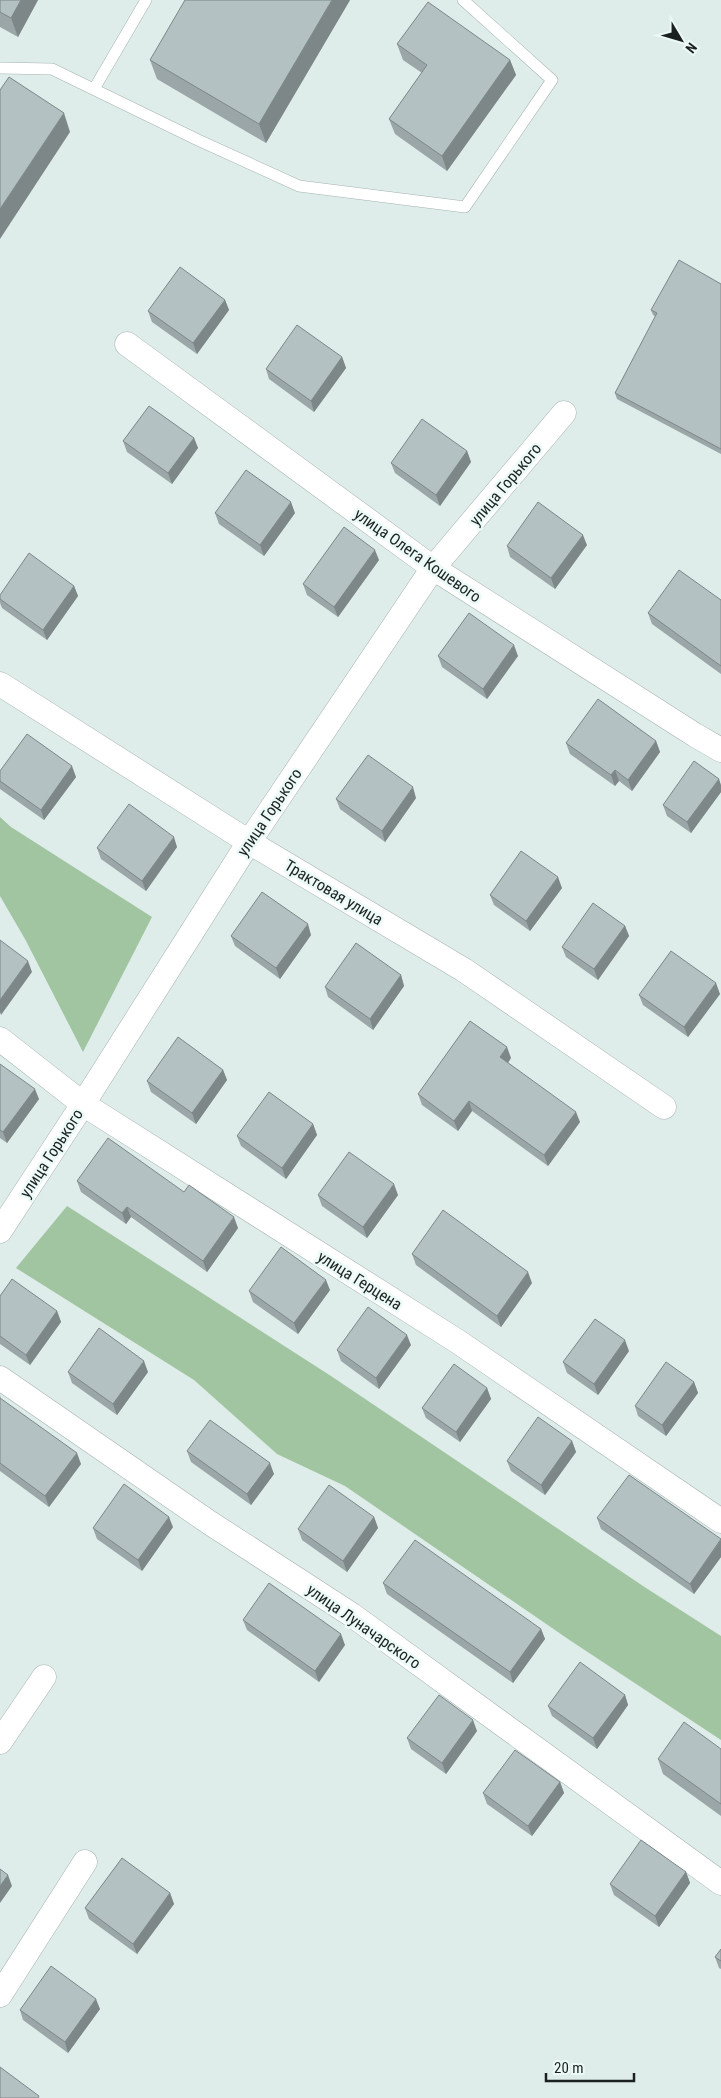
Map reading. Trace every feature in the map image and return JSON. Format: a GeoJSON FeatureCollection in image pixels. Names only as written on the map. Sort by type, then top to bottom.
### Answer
{"type":"FeatureCollection","features":[{"type":"Feature","properties":{"kind":"street","name":"улица Олега Кошевого"},"geometry":{"type":"LineString","coordinates":[[127,344],[433,568],[721,750]]}},
{"type":"Feature","properties":{"kind":"street","name":"улица Горького"},"geometry":{"type":"LineString","coordinates":[[0,1231],[249,842],[433,568],[564,413]]}},
{"type":"Feature","properties":{"kind":"street","name":"Трактовая улица"},"geometry":{"type":"LineString","coordinates":[[0,684],[249,842],[464,970],[664,1107]]}},
{"type":"Feature","properties":{"kind":"street","name":"улица Герцена"},"geometry":{"type":"LineString","coordinates":[[0,1040],[83,1104],[456,1342],[721,1521]]}},
{"type":"Feature","properties":{"kind":"street","name":"улица Луначарского"},"geometry":{"type":"LineString","coordinates":[[0,1378],[210,1523],[352,1615],[721,1883]]}},
{"type":"Feature","properties":{"kind":"street"},"geometry":{"type":"LineString","coordinates":[[0,1742],[44,1677]]}},
{"type":"Feature","properties":{"kind":"street"},"geometry":{"type":"LineString","coordinates":[[0,1995],[85,1862]]}},
{"type":"Feature","properties":{"kind":"lane"},"geometry":{"type":"LineString","coordinates":[[94,89],[146,0]]}},
{"type":"Feature","properties":{"kind":"lane"},"geometry":{"type":"LineString","coordinates":[[0,68],[52,69],[299,186],[465,207],[552,80],[462,0]]}},
{"type":"Feature","properties":{"kind":"green space"},"geometry":{"type":"Polygon","coordinates":[[[0,817],[11,827],[152,917],[83,1052],[25,939],[0,896],[0,817]]]}},
{"type":"Feature","properties":{"kind":"green space"},"geometry":{"type":"Polygon","coordinates":[[[67,1206],[331,1376],[646,1588],[721,1636],[721,1740],[571,1641],[345,1486],[277,1454],[194,1380],[16,1268],[67,1206]]]}},
{"type":"Feature","properties":{"kind":"building"},"geometry":{"type":"Polygon","coordinates":[[[0,0],[21,0],[11,18],[0,12],[0,0]]]}},
{"type":"Feature","properties":{"kind":"building"},"geometry":{"type":"Polygon","coordinates":[[[185,0],[332,0],[259,124],[150,60],[185,0]]]}},
{"type":"Feature","properties":{"kind":"building"},"geometry":{"type":"Polygon","coordinates":[[[428,2],[510,60],[442,156],[389,119],[427,65],[397,44],[428,2]]]}},
{"type":"Feature","properties":{"kind":"building"},"geometry":{"type":"Polygon","coordinates":[[[9,77],[64,113],[0,209],[0,90],[9,77]]]}},
{"type":"Feature","properties":{"kind":"building"},"geometry":{"type":"Polygon","coordinates":[[[679,260],[721,284],[721,449],[615,393],[657,313],[651,310],[679,260]]]}},
{"type":"Feature","properties":{"kind":"building"},"geometry":{"type":"Polygon","coordinates":[[[180,267],[225,300],[193,343],[148,311],[180,267]]]}},
{"type":"Feature","properties":{"kind":"building"},"geometry":{"type":"Polygon","coordinates":[[[297,325],[342,357],[311,401],[266,369],[297,325]]]}},
{"type":"Feature","properties":{"kind":"building"},"geometry":{"type":"Polygon","coordinates":[[[149,406],[194,438],[168,473],[123,441],[149,406]]]}},
{"type":"Feature","properties":{"kind":"building"},"geometry":{"type":"Polygon","coordinates":[[[422,419],[467,451],[436,495],[391,463],[422,419]]]}},
{"type":"Feature","properties":{"kind":"building"},"geometry":{"type":"Polygon","coordinates":[[[246,470],[291,502],[260,545],[215,513],[246,470]]]}},
{"type":"Feature","properties":{"kind":"building"},"geometry":{"type":"Polygon","coordinates":[[[538,502],[583,535],[551,578],[507,546],[538,502]]]}},
{"type":"Feature","properties":{"kind":"building"},"geometry":{"type":"Polygon","coordinates":[[[344,527],[375,550],[334,607],[303,584],[344,527]]]}},
{"type":"Feature","properties":{"kind":"building"},"geometry":{"type":"Polygon","coordinates":[[[29,553],[74,586],[43,630],[0,599],[0,595],[29,553]]]}},
{"type":"Feature","properties":{"kind":"building"},"geometry":{"type":"Polygon","coordinates":[[[679,570],[721,600],[721,666],[648,613],[679,570]]]}},
{"type":"Feature","properties":{"kind":"building"},"geometry":{"type":"Polygon","coordinates":[[[469,613],[514,645],[483,689],[438,656],[469,613]]]}},
{"type":"Feature","properties":{"kind":"building"},"geometry":{"type":"Polygon","coordinates":[[[598,699],[656,741],[628,780],[615,770],[611,775],[566,743],[598,699]]]}},
{"type":"Feature","properties":{"kind":"building"},"geometry":{"type":"Polygon","coordinates":[[[27,734],[72,766],[41,810],[0,781],[0,771],[27,734]]]}},
{"type":"Feature","properties":{"kind":"building"},"geometry":{"type":"Polygon","coordinates":[[[368,755],[413,787],[382,831],[336,799],[368,755]]]}},
{"type":"Feature","properties":{"kind":"building"},"geometry":{"type":"Polygon","coordinates":[[[694,761],[719,779],[687,822],[663,805],[694,761]]]}},
{"type":"Feature","properties":{"kind":"building"},"geometry":{"type":"Polygon","coordinates":[[[129,804],[174,837],[142,881],[97,848],[129,804]]]}},
{"type":"Feature","properties":{"kind":"building"},"geometry":{"type":"Polygon","coordinates":[[[521,851],[558,877],[526,921],[490,895],[521,851]]]}},
{"type":"Feature","properties":{"kind":"building"},"geometry":{"type":"Polygon","coordinates":[[[262,892],[308,924],[276,968],[231,936],[262,892]]]}},
{"type":"Feature","properties":{"kind":"building"},"geometry":{"type":"Polygon","coordinates":[[[593,903],[625,926],[594,969],[562,947],[593,903]]]}},
{"type":"Feature","properties":{"kind":"building"},"geometry":{"type":"Polygon","coordinates":[[[0,940],[28,961],[0,1000],[0,940]]]}},
{"type":"Feature","properties":{"kind":"building"},"geometry":{"type":"Polygon","coordinates":[[[356,943],[401,975],[370,1019],[325,987],[356,943]]]}},
{"type":"Feature","properties":{"kind":"building"},"geometry":{"type":"Polygon","coordinates":[[[671,951],[716,983],[684,1027],[639,995],[671,951]]]}},
{"type":"Feature","properties":{"kind":"building"},"geometry":{"type":"Polygon","coordinates":[[[470,1021],[507,1047],[500,1057],[576,1112],[544,1155],[469,1101],[454,1121],[418,1094],[470,1021]]]}},
{"type":"Feature","properties":{"kind":"building"},"geometry":{"type":"Polygon","coordinates":[[[178,1037],[223,1070],[192,1113],[147,1081],[178,1037]]]}},
{"type":"Feature","properties":{"kind":"building"},"geometry":{"type":"Polygon","coordinates":[[[0,1064],[35,1089],[3,1132],[0,1130],[0,1064]]]}},
{"type":"Feature","properties":{"kind":"building"},"geometry":{"type":"Polygon","coordinates":[[[269,1092],[313,1124],[282,1168],[237,1136],[269,1092]]]}},
{"type":"Feature","properties":{"kind":"building"},"geometry":{"type":"Polygon","coordinates":[[[108,1138],[184,1192],[189,1185],[234,1217],[203,1261],[127,1207],[122,1213],[77,1181],[108,1138]]]}},
{"type":"Feature","properties":{"kind":"building"},"geometry":{"type":"Polygon","coordinates":[[[349,1152],[394,1184],[363,1227],[318,1195],[349,1152]]]}},
{"type":"Feature","properties":{"kind":"building"},"geometry":{"type":"Polygon","coordinates":[[[443,1210],[528,1272],[497,1316],[412,1254],[443,1210]]]}},
{"type":"Feature","properties":{"kind":"building"},"geometry":{"type":"Polygon","coordinates":[[[281,1247],[326,1280],[294,1323],[249,1291],[281,1247]]]}},
{"type":"Feature","properties":{"kind":"building"},"geometry":{"type":"Polygon","coordinates":[[[12,1279],[57,1311],[26,1355],[0,1336],[0,1296],[12,1279]]]}},
{"type":"Feature","properties":{"kind":"building"},"geometry":{"type":"Polygon","coordinates":[[[368,1307],[407,1335],[376,1378],[337,1350],[368,1307]]]}},
{"type":"Feature","properties":{"kind":"building"},"geometry":{"type":"Polygon","coordinates":[[[595,1319],[625,1340],[594,1384],[563,1362],[595,1319]]]}},
{"type":"Feature","properties":{"kind":"building"},"geometry":{"type":"Polygon","coordinates":[[[99,1328],[144,1361],[113,1404],[68,1372],[99,1328]]]}},
{"type":"Feature","properties":{"kind":"building"},"geometry":{"type":"Polygon","coordinates":[[[666,1362],[694,1382],[662,1425],[635,1406],[666,1362]]]}},
{"type":"Feature","properties":{"kind":"building"},"geometry":{"type":"Polygon","coordinates":[[[454,1364],[487,1388],[456,1432],[422,1408],[454,1364]]]}},
{"type":"Feature","properties":{"kind":"building"},"geometry":{"type":"Polygon","coordinates":[[[0,1398],[77,1453],[45,1496],[0,1463],[0,1398]]]}},
{"type":"Feature","properties":{"kind":"building"},"geometry":{"type":"Polygon","coordinates":[[[538,1417],[572,1441],[541,1485],[507,1461],[538,1417]]]}},
{"type":"Feature","properties":{"kind":"building"},"geometry":{"type":"Polygon","coordinates":[[[210,1420],[270,1463],[247,1494],[187,1451],[210,1420]]]}},
{"type":"Feature","properties":{"kind":"building"},"geometry":{"type":"Polygon","coordinates":[[[629,1475],[721,1539],[690,1584],[597,1518],[629,1475]]]}},
{"type":"Feature","properties":{"kind":"building"},"geometry":{"type":"Polygon","coordinates":[[[124,1484],[169,1517],[138,1560],[93,1528],[124,1484]]]}},
{"type":"Feature","properties":{"kind":"building"},"geometry":{"type":"Polygon","coordinates":[[[329,1485],[374,1517],[343,1561],[298,1529],[329,1485]]]}},
{"type":"Feature","properties":{"kind":"building"},"geometry":{"type":"Polygon","coordinates":[[[415,1540],[541,1629],[510,1672],[383,1583],[415,1540]]]}},
{"type":"Feature","properties":{"kind":"building"},"geometry":{"type":"Polygon","coordinates":[[[269,1583],[341,1634],[315,1671],[243,1620],[269,1583]]]}},
{"type":"Feature","properties":{"kind":"building"},"geometry":{"type":"Polygon","coordinates":[[[580,1662],[625,1695],[593,1738],[548,1706],[580,1662]]]}},
{"type":"Feature","properties":{"kind":"building"},"geometry":{"type":"Polygon","coordinates":[[[439,1695],[473,1720],[442,1763],[407,1738],[439,1695]]]}},
{"type":"Feature","properties":{"kind":"building"},"geometry":{"type":"Polygon","coordinates":[[[684,1722],[721,1749],[721,1804],[658,1759],[684,1722]]]}},
{"type":"Feature","properties":{"kind":"building"},"geometry":{"type":"Polygon","coordinates":[[[515,1750],[560,1782],[528,1826],[483,1793],[515,1750]]]}},
{"type":"Feature","properties":{"kind":"building"},"geometry":{"type":"Polygon","coordinates":[[[641,1840],[686,1872],[655,1916],[610,1884],[641,1840]]]}},
{"type":"Feature","properties":{"kind":"building"},"geometry":{"type":"Polygon","coordinates":[[[122,1858],[170,1893],[133,1944],[85,1908],[122,1858]]]}},
{"type":"Feature","properties":{"kind":"building"},"geometry":{"type":"Polygon","coordinates":[[[0,1869],[8,1875],[0,1886],[0,1869]]]}},
{"type":"Feature","properties":{"kind":"building"},"geometry":{"type":"Polygon","coordinates":[[[721,1949],[721,1961],[715,1957],[721,1949]]]}},
{"type":"Feature","properties":{"kind":"building"},"geometry":{"type":"Polygon","coordinates":[[[51,1966],[96,1999],[65,2042],[20,2010],[51,1966]]]}},
{"type":"Feature","properties":{"kind":"building"},"geometry":{"type":"Polygon","coordinates":[[[0,2067],[39,2096],[38,2098],[0,2098],[0,2067]]]}}]}
